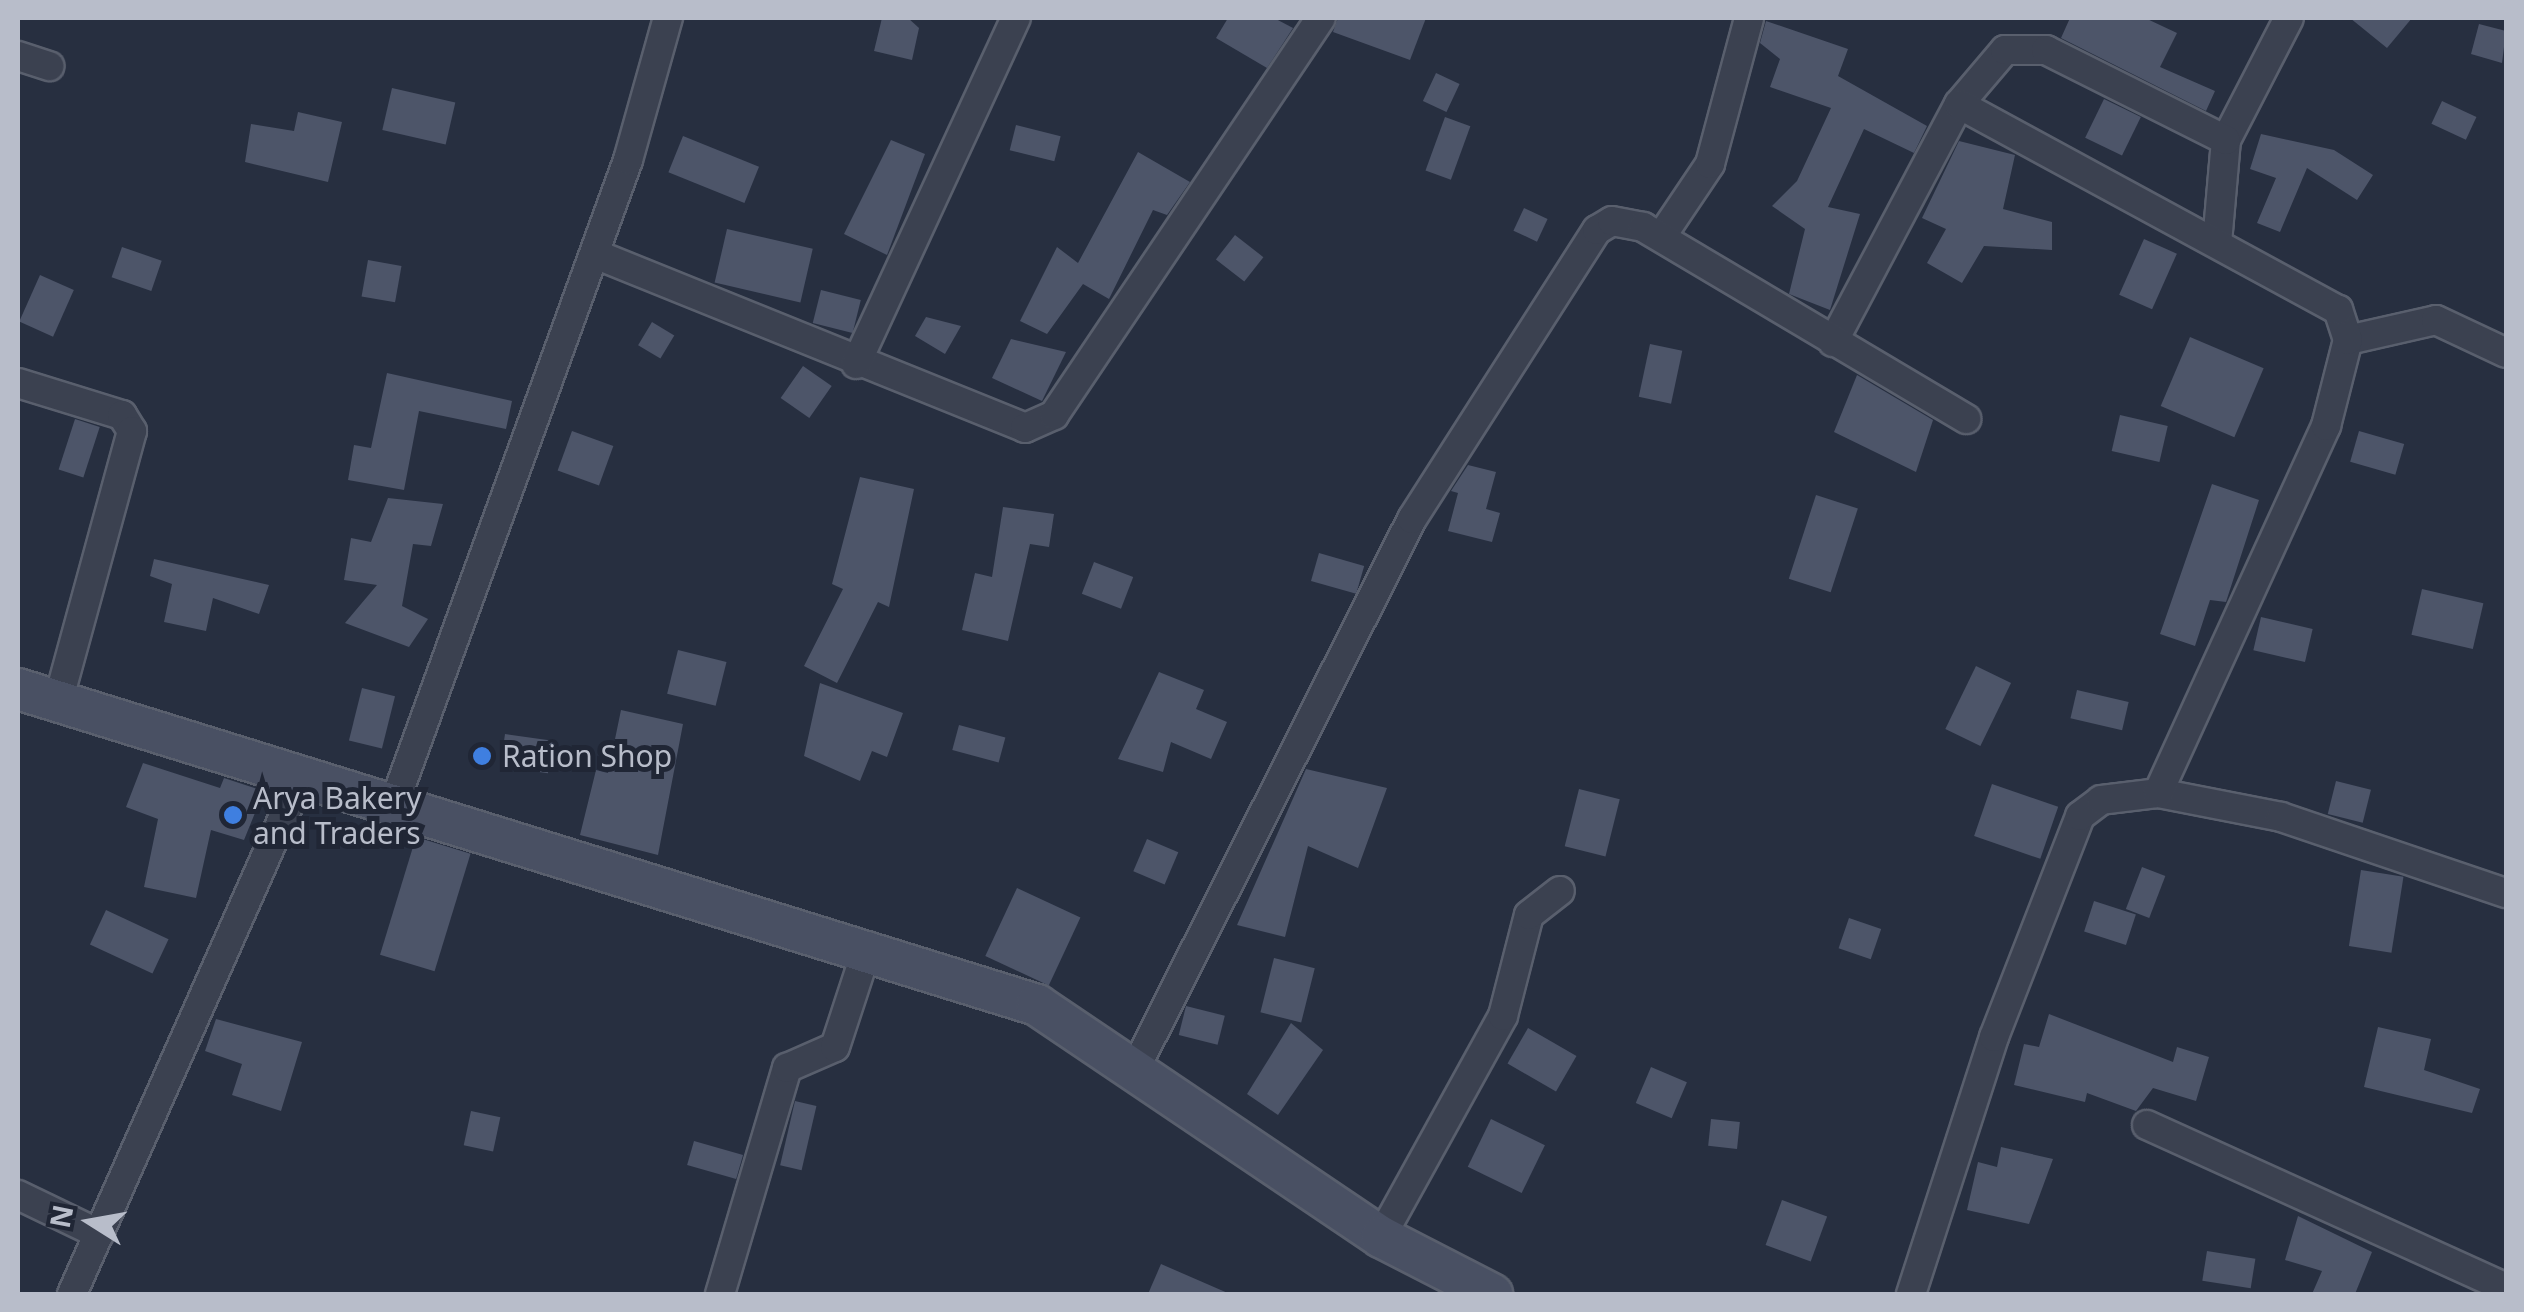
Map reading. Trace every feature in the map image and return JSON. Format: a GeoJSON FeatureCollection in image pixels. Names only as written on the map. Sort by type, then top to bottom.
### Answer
{"type":"FeatureCollection","features":[{"type":"Feature","properties":{"kind":"main road"},"geometry":{"type":"LineString","coordinates":[[18,689],[868,946],[1037,1005],[1137,1064],[1381,1237],[1492,1294]]}},
{"type":"Feature","properties":{"kind":"street"},"geometry":{"type":"LineString","coordinates":[[394,804],[595,254],[668,18]]}},
{"type":"Feature","properties":{"kind":"street"},"geometry":{"type":"LineString","coordinates":[[856,364],[1016,18]]}},
{"type":"Feature","properties":{"kind":"street"},"geometry":{"type":"LineString","coordinates":[[595,254],[1010,428],[1054,415],[1320,18]]}},
{"type":"Feature","properties":{"kind":"street"},"geometry":{"type":"LineString","coordinates":[[1661,237],[1710,164],[1748,18]]}},
{"type":"Feature","properties":{"kind":"street"},"geometry":{"type":"LineString","coordinates":[[2217,242],[2226,140],[2289,18]]}},
{"type":"Feature","properties":{"kind":"street"},"geometry":{"type":"LineString","coordinates":[[1833,342],[1959,104],[1994,58],[2033,46],[2226,140]]}},
{"type":"Feature","properties":{"kind":"street"},"geometry":{"type":"LineString","coordinates":[[18,56],[49,66]]}},
{"type":"Feature","properties":{"kind":"street"},"geometry":{"type":"LineString","coordinates":[[1959,104],[2338,310],[2348,340],[2326,426],[2158,792]]}},
{"type":"Feature","properties":{"kind":"street"},"geometry":{"type":"LineString","coordinates":[[1137,1064],[1403,536],[1495,382],[1596,230],[1612,221],[1661,237],[1966,419]]}},
{"type":"Feature","properties":{"kind":"street"},"geometry":{"type":"LineString","coordinates":[[2348,340],[2436,320],[2506,353]]}},
{"type":"Feature","properties":{"kind":"street"},"geometry":{"type":"LineString","coordinates":[[18,383],[122,415],[132,431],[58,701]]}},
{"type":"Feature","properties":{"kind":"street"},"geometry":{"type":"LineString","coordinates":[[72,1294],[302,775]]}},
{"type":"Feature","properties":{"kind":"street"},"geometry":{"type":"LineString","coordinates":[[1912,1294],[1994,1037],[2080,816],[2101,800],[2158,792],[2281,818],[2506,893]]}},
{"type":"Feature","properties":{"kind":"street"},"geometry":{"type":"LineString","coordinates":[[1381,1237],[1503,1016],[1530,916],[1560,890]]}},
{"type":"Feature","properties":{"kind":"street"},"geometry":{"type":"LineString","coordinates":[[720,1294],[786,1068],[835,1047],[868,946]]}},
{"type":"Feature","properties":{"kind":"street"},"geometry":{"type":"LineString","coordinates":[[2147,1125],[2506,1288]]}},
{"type":"Feature","properties":{"kind":"street"},"geometry":{"type":"LineString","coordinates":[[18,1195],[99,1234]]}},
{"type":"Feature","properties":{"kind":"building"},"geometry":{"type":"Polygon","coordinates":[[[882,18],[908,18],[919,28],[912,60],[874,51],[882,18]]]}},
{"type":"Feature","properties":{"kind":"building"},"geometry":{"type":"Polygon","coordinates":[[[1228,18],[1274,18],[1293,28],[1267,68],[1216,38],[1228,18]]]}},
{"type":"Feature","properties":{"kind":"building"},"geometry":{"type":"Polygon","coordinates":[[[1338,18],[1426,18],[1410,60],[1333,32],[1338,18]]]}},
{"type":"Feature","properties":{"kind":"building"},"geometry":{"type":"Polygon","coordinates":[[[2070,18],[2145,18],[2177,33],[2160,67],[2215,91],[2206,111],[2061,38],[2070,18]]]}},
{"type":"Feature","properties":{"kind":"building"},"geometry":{"type":"Polygon","coordinates":[[[2350,18],[2412,18],[2387,48],[2350,18]]]}},
{"type":"Feature","properties":{"kind":"building"},"geometry":{"type":"Polygon","coordinates":[[[1766,21],[1848,49],[1838,76],[1927,126],[1914,153],[1864,129],[1828,207],[1860,214],[1830,310],[1789,294],[1805,229],[1772,206],[1797,181],[1831,108],[1770,87],[1780,59],[1760,43],[1766,21]]]}},
{"type":"Feature","properties":{"kind":"building"},"geometry":{"type":"Polygon","coordinates":[[[2479,24],[2506,31],[2502,63],[2471,54],[2479,24]]]}},
{"type":"Feature","properties":{"kind":"building"},"geometry":{"type":"Polygon","coordinates":[[[1436,73],[1460,84],[1446,112],[1423,101],[1436,73]]]}},
{"type":"Feature","properties":{"kind":"building"},"geometry":{"type":"Polygon","coordinates":[[[392,88],[455,103],[446,145],[382,130],[392,88]]]}},
{"type":"Feature","properties":{"kind":"building"},"geometry":{"type":"Polygon","coordinates":[[[2104,99],[2141,117],[2122,156],[2085,138],[2104,99]]]}},
{"type":"Feature","properties":{"kind":"building"},"geometry":{"type":"Polygon","coordinates":[[[2442,101],[2476,117],[2466,140],[2431,124],[2442,101]]]}},
{"type":"Feature","properties":{"kind":"building"},"geometry":{"type":"Polygon","coordinates":[[[298,112],[342,122],[328,182],[245,162],[251,124],[294,131],[298,112]]]}},
{"type":"Feature","properties":{"kind":"building"},"geometry":{"type":"Polygon","coordinates":[[[1445,117],[1470,126],[1451,180],[1426,171],[1445,117]]]}},
{"type":"Feature","properties":{"kind":"building"},"geometry":{"type":"Polygon","coordinates":[[[1016,125],[1061,136],[1054,161],[1010,150],[1016,125]]]}},
{"type":"Feature","properties":{"kind":"building"},"geometry":{"type":"Polygon","coordinates":[[[2261,134],[2334,150],[2373,175],[2357,200],[2307,168],[2280,232],[2257,223],[2276,178],[2250,169],[2261,134]]]}},
{"type":"Feature","properties":{"kind":"building"},"geometry":{"type":"Polygon","coordinates":[[[683,136],[759,167],[744,203],[668,172],[683,136]]]}},
{"type":"Feature","properties":{"kind":"building"},"geometry":{"type":"Polygon","coordinates":[[[891,140],[925,154],[887,255],[844,234],[891,140]]]}},
{"type":"Feature","properties":{"kind":"building"},"geometry":{"type":"Polygon","coordinates":[[[1959,141],[2015,155],[2003,209],[2052,222],[2052,250],[1984,246],[1962,283],[1927,263],[1946,229],[1922,218],[1959,141]]]}},
{"type":"Feature","properties":{"kind":"building"},"geometry":{"type":"Polygon","coordinates":[[[1138,152],[1190,182],[1167,215],[1153,210],[1109,299],[1083,284],[1047,334],[1020,321],[1057,247],[1078,263],[1138,152]]]}},
{"type":"Feature","properties":{"kind":"building"},"geometry":{"type":"Polygon","coordinates":[[[1524,208],[1548,219],[1537,242],[1513,231],[1524,208]]]}},
{"type":"Feature","properties":{"kind":"building"},"geometry":{"type":"Polygon","coordinates":[[[727,229],[813,249],[800,302],[715,283],[727,229]]]}},
{"type":"Feature","properties":{"kind":"building"},"geometry":{"type":"Polygon","coordinates":[[[1235,235],[1263,257],[1244,282],[1216,259],[1235,235]]]}},
{"type":"Feature","properties":{"kind":"building"},"geometry":{"type":"Polygon","coordinates":[[[2144,239],[2177,254],[2152,309],[2119,295],[2144,239]]]}},
{"type":"Feature","properties":{"kind":"building"},"geometry":{"type":"Polygon","coordinates":[[[122,247],[162,261],[151,291],[112,277],[122,247]]]}},
{"type":"Feature","properties":{"kind":"building"},"geometry":{"type":"Polygon","coordinates":[[[368,260],[401,266],[395,302],[362,296],[368,260]]]}},
{"type":"Feature","properties":{"kind":"building"},"geometry":{"type":"Polygon","coordinates":[[[40,275],[74,290],[53,337],[19,322],[40,275]]]}},
{"type":"Feature","properties":{"kind":"building"},"geometry":{"type":"Polygon","coordinates":[[[821,290],[861,300],[853,333],[813,323],[821,290]]]}},
{"type":"Feature","properties":{"kind":"building"},"geometry":{"type":"Polygon","coordinates":[[[926,317],[961,326],[945,354],[915,336],[926,317]]]}},
{"type":"Feature","properties":{"kind":"building"},"geometry":{"type":"Polygon","coordinates":[[[652,322],[674,335],[660,359],[638,345],[652,322]]]}},
{"type":"Feature","properties":{"kind":"building"},"geometry":{"type":"Polygon","coordinates":[[[2190,337],[2264,368],[2234,437],[2161,406],[2190,337]]]}},
{"type":"Feature","properties":{"kind":"building"},"geometry":{"type":"Polygon","coordinates":[[[1011,339],[1066,352],[1042,401],[992,378],[1011,339]]]}},
{"type":"Feature","properties":{"kind":"building"},"geometry":{"type":"Polygon","coordinates":[[[1650,344],[1682,351],[1671,404],[1639,397],[1650,344]]]}},
{"type":"Feature","properties":{"kind":"building"},"geometry":{"type":"Polygon","coordinates":[[[803,366],[832,386],[809,418],[781,398],[803,366]]]}},
{"type":"Feature","properties":{"kind":"building"},"geometry":{"type":"Polygon","coordinates":[[[387,373],[512,401],[506,429],[419,411],[404,490],[348,480],[354,445],[371,448],[387,373]]]}},
{"type":"Feature","properties":{"kind":"building"},"geometry":{"type":"Polygon","coordinates":[[[1857,375],[1933,420],[1916,472],[1834,432],[1857,375]]]}},
{"type":"Feature","properties":{"kind":"building"},"geometry":{"type":"Polygon","coordinates":[[[2120,415],[2168,426],[2159,462],[2112,451],[2120,415]]]}},
{"type":"Feature","properties":{"kind":"building"},"geometry":{"type":"Polygon","coordinates":[[[75,419],[100,427],[83,477],[59,469],[75,419]]]}},
{"type":"Feature","properties":{"kind":"building"},"geometry":{"type":"Polygon","coordinates":[[[572,431],[613,446],[599,486],[558,470],[572,431]]]}},
{"type":"Feature","properties":{"kind":"building"},"geometry":{"type":"Polygon","coordinates":[[[2359,431],[2404,444],[2395,475],[2350,462],[2359,431]]]}},
{"type":"Feature","properties":{"kind":"building"},"geometry":{"type":"Polygon","coordinates":[[[1468,465],[1496,472],[1486,509],[1500,513],[1492,542],[1448,531],[1458,493],[1451,491],[1468,465]]]}},
{"type":"Feature","properties":{"kind":"building"},"geometry":{"type":"Polygon","coordinates":[[[860,477],[914,489],[889,607],[878,602],[837,683],[804,666],[843,589],[832,584],[860,477]]]}},
{"type":"Feature","properties":{"kind":"building"},"geometry":{"type":"Polygon","coordinates":[[[2212,484],[2259,500],[2226,602],[2210,600],[2195,646],[2160,634],[2212,484]]]}},
{"type":"Feature","properties":{"kind":"building"},"geometry":{"type":"Polygon","coordinates":[[[1816,495],[1858,509],[1831,592],[1789,579],[1816,495]]]}},
{"type":"Feature","properties":{"kind":"building"},"geometry":{"type":"Polygon","coordinates":[[[388,498],[443,504],[431,546],[413,544],[402,606],[428,619],[409,647],[345,623],[377,585],[344,580],[351,538],[371,542],[388,498]]]}},
{"type":"Feature","properties":{"kind":"building"},"geometry":{"type":"Polygon","coordinates":[[[1003,507],[1054,514],[1049,547],[1030,544],[1008,641],[962,630],[975,573],[992,577],[1003,507]]]}},
{"type":"Feature","properties":{"kind":"building"},"geometry":{"type":"Polygon","coordinates":[[[1319,553],[1364,566],[1356,594],[1311,581],[1319,553]]]}},
{"type":"Feature","properties":{"kind":"building"},"geometry":{"type":"Polygon","coordinates":[[[154,559],[269,585],[259,614],[213,598],[206,631],[164,622],[172,584],[150,576],[154,559]]]}},
{"type":"Feature","properties":{"kind":"building"},"geometry":{"type":"Polygon","coordinates":[[[1094,562],[1133,577],[1121,609],[1082,594],[1094,562]]]}},
{"type":"Feature","properties":{"kind":"building"},"geometry":{"type":"Polygon","coordinates":[[[2422,589],[2483,603],[2473,649],[2411,635],[2422,589]]]}},
{"type":"Feature","properties":{"kind":"building"},"geometry":{"type":"Polygon","coordinates":[[[2261,617],[2313,629],[2305,662],[2253,650],[2261,617]]]}},
{"type":"Feature","properties":{"kind":"building"},"geometry":{"type":"Polygon","coordinates":[[[678,650],[727,662],[716,706],[667,694],[678,650]]]}},
{"type":"Feature","properties":{"kind":"building"},"geometry":{"type":"Polygon","coordinates":[[[1976,666],[2011,683],[1980,746],[1945,729],[1976,666]]]}},
{"type":"Feature","properties":{"kind":"building"},"geometry":{"type":"Polygon","coordinates":[[[1159,672],[1204,690],[1196,709],[1227,722],[1211,759],[1171,742],[1163,772],[1118,759],[1159,672]]]}},
{"type":"Feature","properties":{"kind":"building"},"geometry":{"type":"Polygon","coordinates":[[[820,683],[903,713],[887,757],[872,751],[860,781],[804,756],[820,683]]]}},
{"type":"Feature","properties":{"kind":"building"},"geometry":{"type":"Polygon","coordinates":[[[362,688],[395,696],[382,749],[349,740],[362,688]]]}},
{"type":"Feature","properties":{"kind":"building"},"geometry":{"type":"Polygon","coordinates":[[[2077,690],[2129,702],[2122,730],[2070,718],[2077,690]]]}},
{"type":"Feature","properties":{"kind":"building"},"geometry":{"type":"Polygon","coordinates":[[[621,710],[683,724],[658,855],[580,835],[596,770],[608,773],[621,710]]]}},
{"type":"Feature","properties":{"kind":"building"},"geometry":{"type":"Polygon","coordinates":[[[959,725],[1005,737],[999,763],[952,750],[959,725]]]}},
{"type":"Feature","properties":{"kind":"building"},"geometry":{"type":"Polygon","coordinates":[[[505,734],[553,741],[548,773],[500,767],[505,734]]]}},
{"type":"Feature","properties":{"kind":"building"},"geometry":{"type":"Polygon","coordinates":[[[143,763],[220,788],[224,778],[264,791],[244,840],[211,830],[196,898],[144,887],[158,819],[126,807],[143,763]]]}},
{"type":"Feature","properties":{"kind":"building"},"geometry":{"type":"Polygon","coordinates":[[[1306,769],[1387,788],[1358,868],[1308,846],[1285,937],[1237,925],[1306,769]]]}},
{"type":"Feature","properties":{"kind":"building"},"geometry":{"type":"Polygon","coordinates":[[[2336,781],[2371,790],[2363,823],[2328,814],[2336,781]]]}},
{"type":"Feature","properties":{"kind":"building"},"geometry":{"type":"Polygon","coordinates":[[[1992,784],[2058,807],[2040,859],[1974,836],[1992,784]]]}},
{"type":"Feature","properties":{"kind":"building"},"geometry":{"type":"Polygon","coordinates":[[[1579,789],[1620,799],[1605,856],[1565,846],[1579,789]]]}},
{"type":"Feature","properties":{"kind":"building"},"geometry":{"type":"Polygon","coordinates":[[[416,837],[471,854],[435,971],[380,955],[416,837]]]}},
{"type":"Feature","properties":{"kind":"building"},"geometry":{"type":"Polygon","coordinates":[[[1147,839],[1178,852],[1165,885],[1133,871],[1147,839]]]}},
{"type":"Feature","properties":{"kind":"building"},"geometry":{"type":"Polygon","coordinates":[[[2142,867],[2165,876],[2149,918],[2126,909],[2142,867]]]}},
{"type":"Feature","properties":{"kind":"building"},"geometry":{"type":"Polygon","coordinates":[[[2361,870],[2403,877],[2391,953],[2349,946],[2361,870]]]}},
{"type":"Feature","properties":{"kind":"building"},"geometry":{"type":"Polygon","coordinates":[[[1017,888],[1080,918],[1049,986],[985,956],[1017,888]]]}},
{"type":"Feature","properties":{"kind":"building"},"geometry":{"type":"Polygon","coordinates":[[[2094,901],[2136,915],[2126,945],[2084,931],[2094,901]]]}},
{"type":"Feature","properties":{"kind":"building"},"geometry":{"type":"Polygon","coordinates":[[[106,910],[169,939],[152,974],[90,944],[106,910]]]}},
{"type":"Feature","properties":{"kind":"building"},"geometry":{"type":"Polygon","coordinates":[[[1849,918],[1881,929],[1871,959],[1839,948],[1849,918]]]}},
{"type":"Feature","properties":{"kind":"building"},"geometry":{"type":"Polygon","coordinates":[[[1274,958],[1315,968],[1301,1022],[1260,1012],[1274,958]]]}},
{"type":"Feature","properties":{"kind":"building"},"geometry":{"type":"Polygon","coordinates":[[[1186,1006],[1225,1016],[1218,1045],[1179,1035],[1186,1006]]]}},
{"type":"Feature","properties":{"kind":"building"},"geometry":{"type":"Polygon","coordinates":[[[2049,1014],[2173,1062],[2177,1047],[2209,1057],[2196,1101],[2153,1088],[2136,1111],[2087,1093],[2085,1102],[2014,1085],[2024,1044],[2039,1047],[2049,1014]]]}},
{"type":"Feature","properties":{"kind":"building"},"geometry":{"type":"Polygon","coordinates":[[[216,1019],[302,1042],[281,1111],[232,1095],[242,1064],[205,1051],[216,1019]]]}},
{"type":"Feature","properties":{"kind":"building"},"geometry":{"type":"Polygon","coordinates":[[[1291,1023],[1323,1050],[1278,1115],[1247,1094],[1291,1023]]]}},
{"type":"Feature","properties":{"kind":"building"},"geometry":{"type":"Polygon","coordinates":[[[2378,1027],[2431,1039],[2424,1070],[2480,1089],[2472,1113],[2364,1087],[2378,1027]]]}},
{"type":"Feature","properties":{"kind":"building"},"geometry":{"type":"Polygon","coordinates":[[[1528,1028],[1576,1056],[1556,1092],[1508,1064],[1528,1028]]]}},
{"type":"Feature","properties":{"kind":"building"},"geometry":{"type":"Polygon","coordinates":[[[1651,1067],[1687,1082],[1672,1118],[1636,1103],[1651,1067]]]}},
{"type":"Feature","properties":{"kind":"building"},"geometry":{"type":"Polygon","coordinates":[[[795,1101],[816,1106],[802,1170],[780,1165],[795,1101]]]}},
{"type":"Feature","properties":{"kind":"building"},"geometry":{"type":"Polygon","coordinates":[[[471,1111],[500,1117],[493,1151],[464,1145],[471,1111]]]}},
{"type":"Feature","properties":{"kind":"building"},"geometry":{"type":"Polygon","coordinates":[[[1491,1119],[1545,1145],[1522,1193],[1468,1167],[1491,1119]]]}},
{"type":"Feature","properties":{"kind":"building"},"geometry":{"type":"Polygon","coordinates":[[[1711,1119],[1740,1122],[1737,1149],[1708,1146],[1711,1119]]]}},
{"type":"Feature","properties":{"kind":"building"},"geometry":{"type":"Polygon","coordinates":[[[694,1141],[743,1155],[736,1179],[687,1165],[694,1141]]]}},
{"type":"Feature","properties":{"kind":"building"},"geometry":{"type":"Polygon","coordinates":[[[2001,1147],[2053,1159],[2029,1224],[1967,1210],[1978,1162],[1997,1167],[2001,1147]]]}},
{"type":"Feature","properties":{"kind":"building"},"geometry":{"type":"Polygon","coordinates":[[[1782,1200],[1827,1216],[1811,1262],[1766,1245],[1782,1200]]]}},
{"type":"Feature","properties":{"kind":"building"},"geometry":{"type":"Polygon","coordinates":[[[2298,1216],[2372,1252],[2355,1294],[2312,1294],[2322,1271],[2285,1260],[2298,1216]]]}},
{"type":"Feature","properties":{"kind":"building"},"geometry":{"type":"Polygon","coordinates":[[[2207,1251],[2255,1259],[2251,1288],[2202,1281],[2207,1251]]]}},
{"type":"Feature","properties":{"kind":"building"},"geometry":{"type":"Polygon","coordinates":[[[1161,1264],[1230,1294],[1148,1294],[1161,1264]]]}},
{"type":"Feature","properties":{"kind":"place","name":"Ration Shop"},"geometry":{"type":"Point","coordinates":[482,756]}},
{"type":"Feature","properties":{"kind":"place","name":"Arya Bakery and Traders"},"geometry":{"type":"Point","coordinates":[233,815]}}]}
